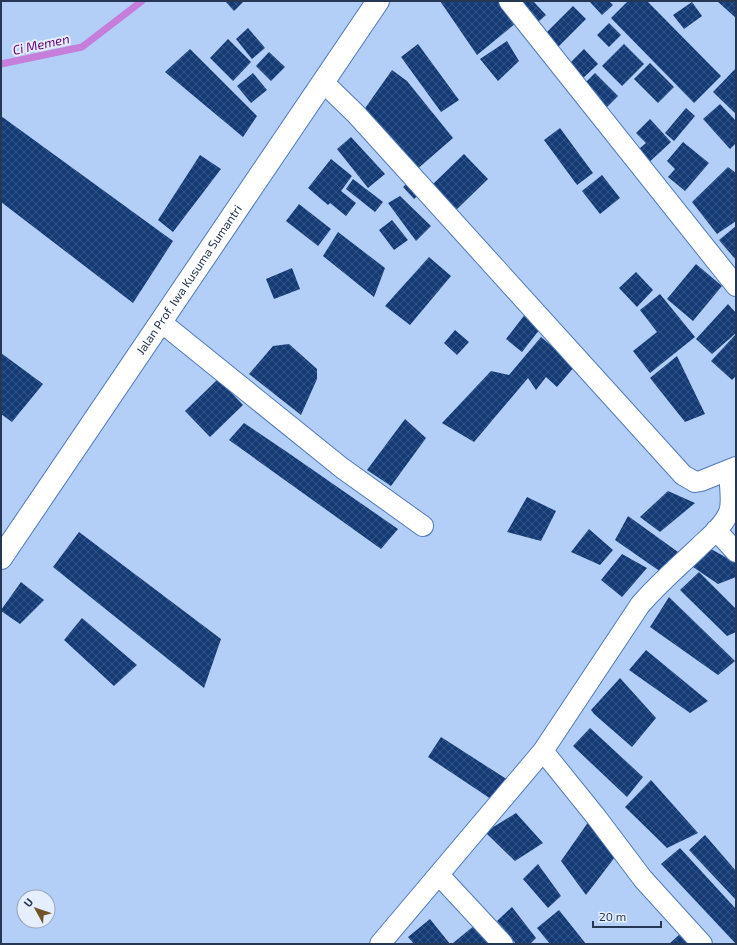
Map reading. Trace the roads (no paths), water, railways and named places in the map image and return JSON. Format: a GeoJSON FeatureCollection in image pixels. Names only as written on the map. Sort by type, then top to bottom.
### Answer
{"type":"FeatureCollection","features":[{"type":"Feature","properties":{"kind":"main road","name":"Jalan Prof. Iwa Kusuma Sumantri"},"geometry":{"type":"LineString","coordinates":[[1,558],[378,1]]}},
{"type":"Feature","properties":{"kind":"street"},"geometry":{"type":"LineString","coordinates":[[509,1],[736,286]]}},
{"type":"Feature","properties":{"kind":"street"},"geometry":{"type":"LineString","coordinates":[[323,82],[356,114],[683,476],[695,482],[733,468],[730,511],[726,518],[716,530],[653,590],[640,605],[543,751],[380,944]]}},
{"type":"Feature","properties":{"kind":"street"},"geometry":{"type":"LineString","coordinates":[[161,322],[342,468],[423,526]]}},
{"type":"Feature","properties":{"kind":"street"},"geometry":{"type":"LineString","coordinates":[[716,530],[736,552]]}},
{"type":"Feature","properties":{"kind":"street"},"geometry":{"type":"LineString","coordinates":[[543,751],[598,818],[643,879],[702,944]]}},
{"type":"Feature","properties":{"kind":"street"},"geometry":{"type":"LineString","coordinates":[[439,875],[503,944]]}},
{"type":"Feature","properties":{"kind":"waterway","name":"Ci Memen"},"geometry":{"type":"LineString","coordinates":[[1,64],[82,47],[142,1]]}}]}
